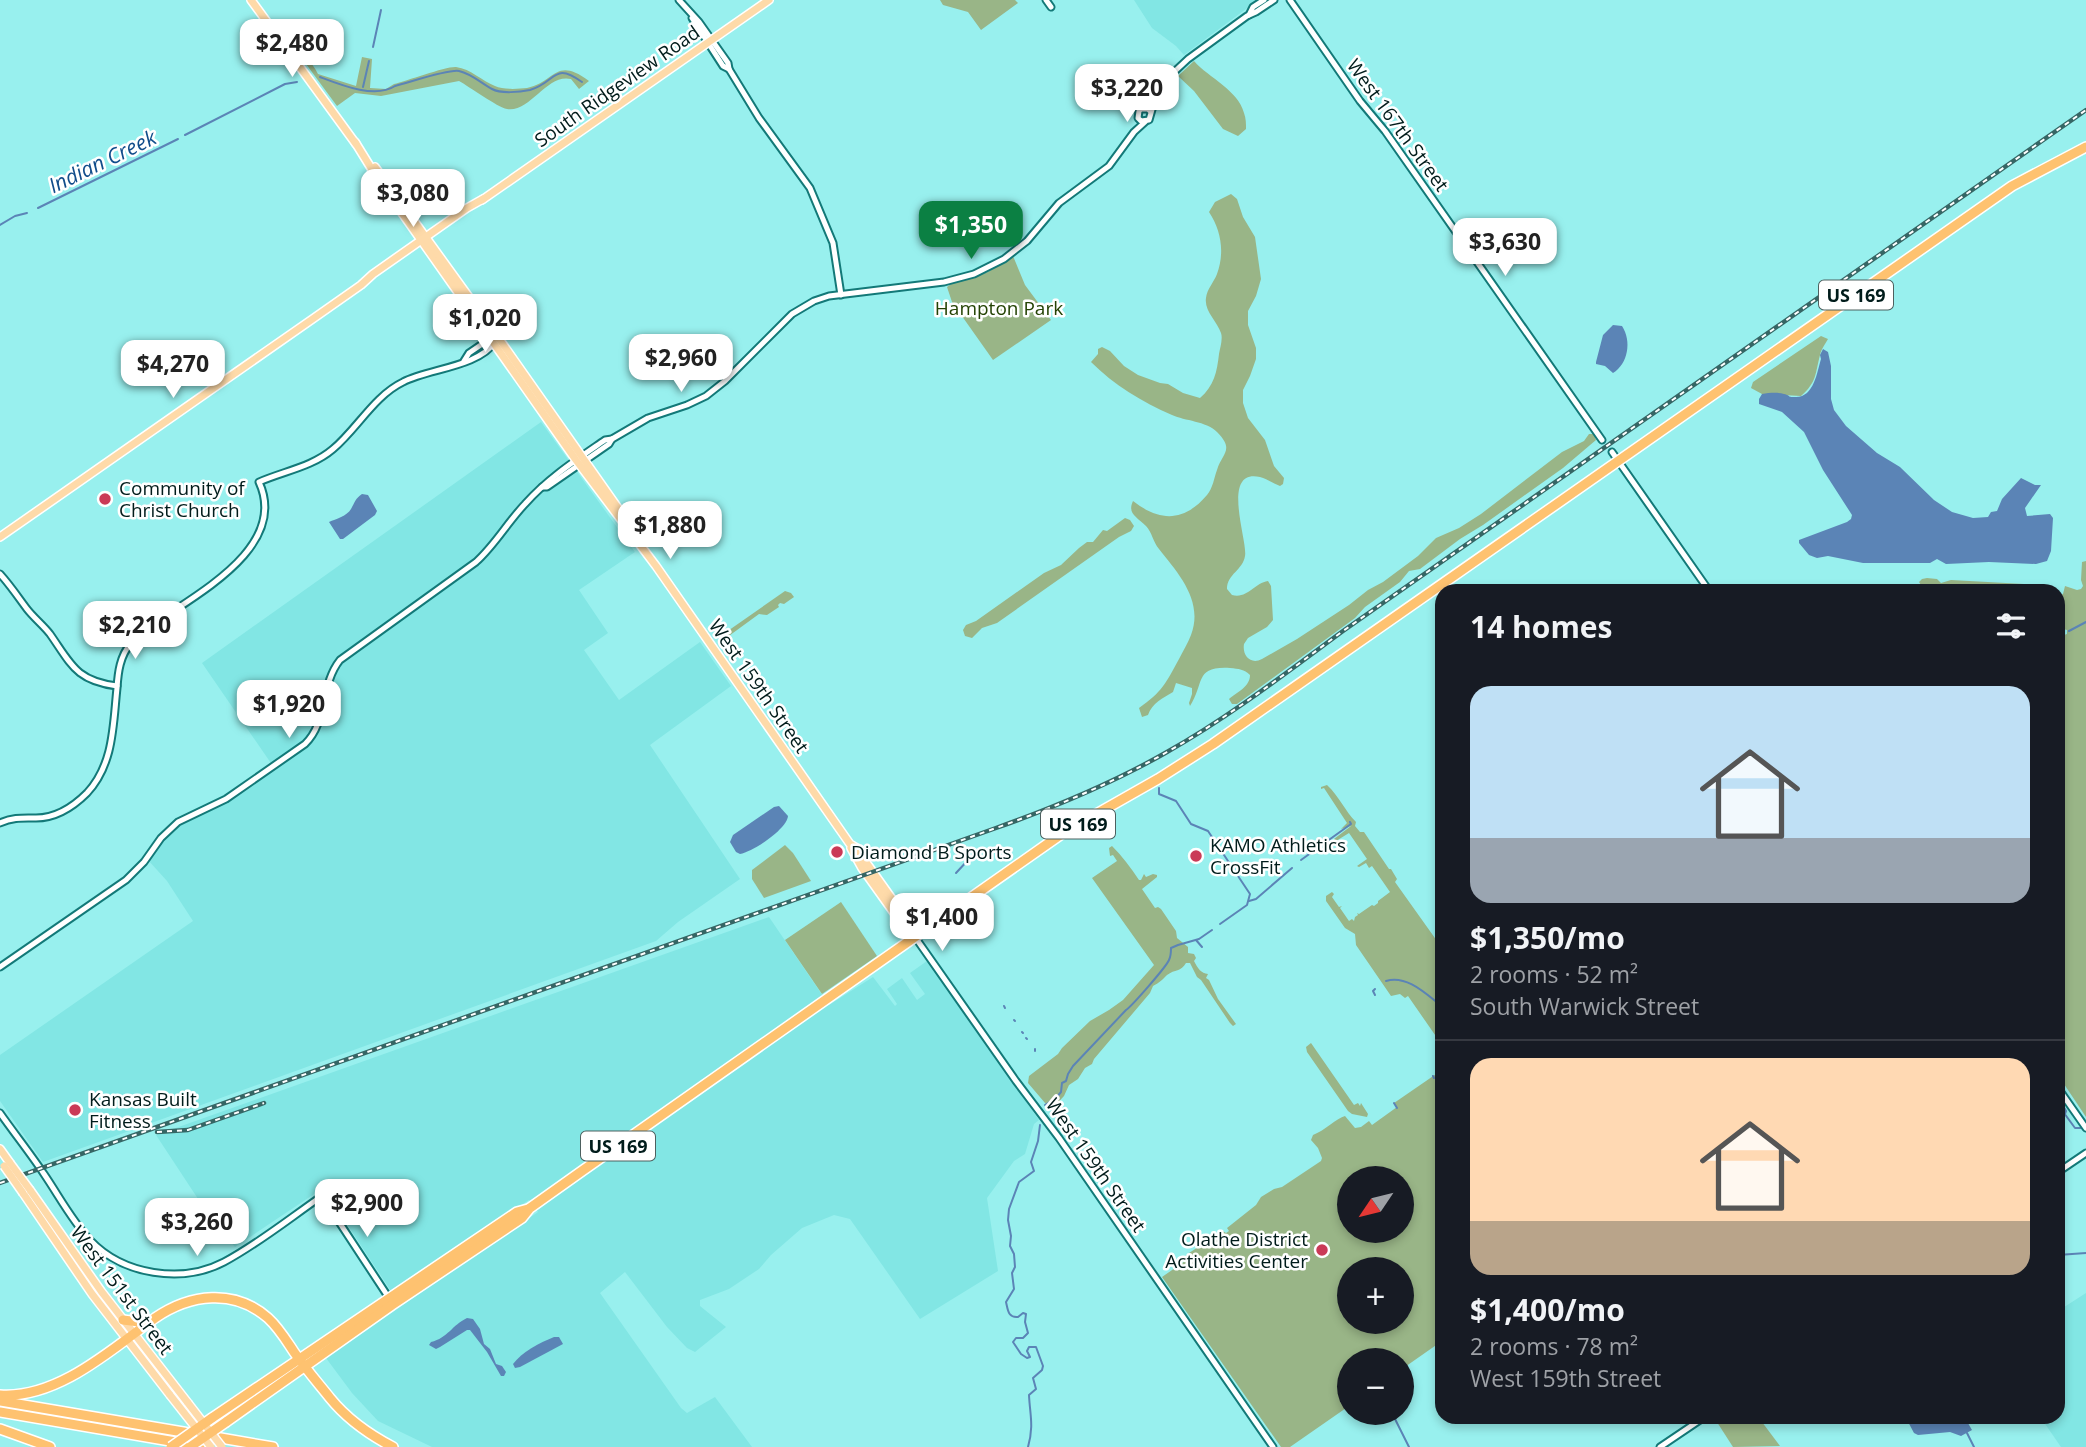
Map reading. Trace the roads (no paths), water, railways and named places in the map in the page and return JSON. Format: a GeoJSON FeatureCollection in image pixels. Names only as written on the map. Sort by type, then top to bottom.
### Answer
{"type":"FeatureCollection","features":[{"type":"Feature","properties":{"kind":"highway","name":"US 169"},"geometry":{"type":"LineString","coordinates":[[1442,584],[1996,196],[2027,177],[2086,150]]}},
{"type":"Feature","properties":{"kind":"highway","name":"US 169"},"geometry":{"type":"LineString","coordinates":[[190,1447],[226,1422],[300,1362],[522,1218],[530,1208],[1078,823],[1143,788],[1213,744],[1435,589]]}},
{"type":"Feature","properties":{"kind":"highway","name":"US 169"},"geometry":{"type":"LineString","coordinates":[[317,1347],[517,1212],[530,1208]]}},
{"type":"Feature","properties":{"kind":"highway"},"geometry":{"type":"LineString","coordinates":[[132,1337],[149,1323],[184,1302],[222,1297],[241,1302],[272,1323],[338,1407],[368,1432],[393,1447]]}},
{"type":"Feature","properties":{"kind":"highway"},"geometry":{"type":"LineString","coordinates":[[0,1395],[31,1392],[56,1384],[132,1337],[195,1304],[217,1303],[238,1307],[253,1314],[288,1346],[317,1347]]}},
{"type":"Feature","properties":{"kind":"highway"},"geometry":{"type":"LineString","coordinates":[[123,1321],[149,1323]]}},
{"type":"Feature","properties":{"kind":"highway"},"geometry":{"type":"LineString","coordinates":[[283,1370],[288,1346]]}},
{"type":"Feature","properties":{"kind":"highway"},"geometry":{"type":"LineString","coordinates":[[172,1447],[283,1370],[300,1362],[317,1347]]}},
{"type":"Feature","properties":{"kind":"highway"},"geometry":{"type":"LineString","coordinates":[[0,1401],[273,1447]]}},
{"type":"Feature","properties":{"kind":"highway"},"geometry":{"type":"LineString","coordinates":[[0,1412],[205,1447]]}},
{"type":"Feature","properties":{"kind":"highway"},"geometry":{"type":"LineString","coordinates":[[0,1429],[50,1447]]}},
{"type":"Feature","properties":{"kind":"main road","name":"West 159th Street"},"geometry":{"type":"LineString","coordinates":[[251,0],[631,526],[642,547],[912,928],[915,937]]}},
{"type":"Feature","properties":{"kind":"main road","name":"South Ridgeview Road"},"geometry":{"type":"LineString","coordinates":[[0,537],[467,208],[769,0]]}},
{"type":"Feature","properties":{"kind":"main road","name":"West 151st Street"},"geometry":{"type":"LineString","coordinates":[[0,1149],[4,1163],[123,1321],[170,1395],[211,1447]]}},
{"type":"Feature","properties":{"kind":"main road","name":"West 151st Street"},"geometry":{"type":"LineString","coordinates":[[26,1191],[62,1251],[222,1447]]}},
{"type":"Feature","properties":{"kind":"street"},"geometry":{"type":"LineString","coordinates":[[679,0],[699,22],[728,63],[759,118],[810,188],[833,243],[841,295]]}},
{"type":"Feature","properties":{"kind":"street"},"geometry":{"type":"LineString","coordinates":[[1046,0],[1051,7]]}},
{"type":"Feature","properties":{"kind":"street"},"geometry":{"type":"LineString","coordinates":[[1249,15],[1253,7],[1264,0]]}},
{"type":"Feature","properties":{"kind":"street"},"geometry":{"type":"LineString","coordinates":[[1134,132],[1139,111],[1156,96],[1173,73],[1188,59],[1274,0]]}},
{"type":"Feature","properties":{"kind":"street","name":"West 167th Street"},"geometry":{"type":"LineString","coordinates":[[1290,0],[1602,440]]}},
{"type":"Feature","properties":{"kind":"street"},"geometry":{"type":"LineString","coordinates":[[0,967],[126,880],[178,822],[226,799],[305,744],[318,725],[331,675],[340,660],[476,562],[544,483],[648,418],[706,396],[725,381],[792,314],[814,301],[944,282],[974,274],[1004,259],[1027,241],[1059,203],[1108,166],[1134,132],[1151,119],[1156,96]]}},
{"type":"Feature","properties":{"kind":"street"},"geometry":{"type":"LineString","coordinates":[[1144,108],[1151,112]]}},
{"type":"Feature","properties":{"kind":"street"},"geometry":{"type":"LineString","coordinates":[[1138,118],[1145,122]]}},
{"type":"Feature","properties":{"kind":"street"},"geometry":{"type":"LineString","coordinates":[[0,823],[13,818],[43,818],[54,815],[87,793],[100,777],[110,750],[120,666],[131,643],[222,576],[249,548],[258,535],[263,518],[264,503],[259,482],[307,465],[329,452],[387,393],[403,381],[452,367],[464,361],[469,353],[494,339]]}},
{"type":"Feature","properties":{"kind":"street"},"geometry":{"type":"LineString","coordinates":[[1612,452],[1704,584]]}},
{"type":"Feature","properties":{"kind":"street"},"geometry":{"type":"LineString","coordinates":[[0,573],[76,671],[90,679],[117,686]]}},
{"type":"Feature","properties":{"kind":"street","name":"West 159th Street"},"geometry":{"type":"LineString","coordinates":[[915,937],[1059,1138],[1273,1447]]}},
{"type":"Feature","properties":{"kind":"street"},"geometry":{"type":"LineString","coordinates":[[2065,1098],[2086,1128]]}},
{"type":"Feature","properties":{"kind":"street"},"geometry":{"type":"LineString","coordinates":[[0,1113],[91,1241],[122,1263],[163,1274],[183,1274],[206,1269],[223,1263],[322,1196],[389,1298]]}},
{"type":"Feature","properties":{"kind":"street"},"geometry":{"type":"LineString","coordinates":[[2065,1167],[2086,1153]]}},
{"type":"Feature","properties":{"kind":"street"},"geometry":{"type":"LineString","coordinates":[[1660,1447],[1694,1424]]}},
{"type":"Feature","properties":{"kind":"waterway"},"geometry":{"type":"LineString","coordinates":[[373,47],[381,10]]}},
{"type":"Feature","properties":{"kind":"waterway"},"geometry":{"type":"LineString","coordinates":[[363,87],[369,61]]}},
{"type":"Feature","properties":{"kind":"waterway","name":"Indian Creek"},"geometry":{"type":"LineString","coordinates":[[320,77],[368,91],[387,90],[454,71],[464,72],[496,91],[505,92],[530,90],[560,73],[573,76],[582,82]]}},
{"type":"Feature","properties":{"kind":"waterway","name":"Indian Creek"},"geometry":{"type":"LineString","coordinates":[[185,135],[285,84],[297,82]]}},
{"type":"Feature","properties":{"kind":"waterway","name":"Indian Creek"},"geometry":{"type":"LineString","coordinates":[[38,208],[178,139]]}},
{"type":"Feature","properties":{"kind":"waterway","name":"Indian Creek"},"geometry":{"type":"LineString","coordinates":[[0,225],[15,216],[27,213]]}},
{"type":"Feature","properties":{"kind":"waterway"},"geometry":{"type":"LineString","coordinates":[[2069,631],[2086,622]]}},
{"type":"Feature","properties":{"kind":"waterway"},"geometry":{"type":"LineString","coordinates":[[1159,788],[1159,794],[1176,801],[1191,824],[1208,831],[1250,894],[1247,905],[1220,924]]}},
{"type":"Feature","properties":{"kind":"waterway"},"geometry":{"type":"LineString","coordinates":[[1301,860],[1351,824],[1350,822]]}},
{"type":"Feature","properties":{"kind":"waterway"},"geometry":{"type":"LineString","coordinates":[[956,873],[969,859]]}},
{"type":"Feature","properties":{"kind":"waterway"},"geometry":{"type":"LineString","coordinates":[[1249,901],[1256,899],[1292,868]]}},
{"type":"Feature","properties":{"kind":"waterway"},"geometry":{"type":"LineString","coordinates":[[1045,1105],[1061,1092],[1062,1083],[1066,1081],[1073,1066],[1162,970],[1170,958],[1171,948],[1199,939],[1212,930]]}},
{"type":"Feature","properties":{"kind":"waterway"},"geometry":{"type":"LineString","coordinates":[[1196,940],[1202,947]]}},
{"type":"Feature","properties":{"kind":"waterway"},"geometry":{"type":"LineString","coordinates":[[1386,981],[1408,982],[1435,1001]]}},
{"type":"Feature","properties":{"kind":"waterway"},"geometry":{"type":"LineString","coordinates":[[1375,989],[1375,995]]}},
{"type":"Feature","properties":{"kind":"waterway"},"geometry":{"type":"LineString","coordinates":[[1394,1103],[1397,1108]]}},
{"type":"Feature","properties":{"kind":"waterway"},"geometry":{"type":"LineString","coordinates":[[2065,1109],[2065,1114]]}},
{"type":"Feature","properties":{"kind":"waterway"},"geometry":{"type":"LineString","coordinates":[[2065,1114],[2075,1128],[2081,1128]]}},
{"type":"Feature","properties":{"kind":"waterway"},"geometry":{"type":"LineString","coordinates":[[1028,1447],[1031,1426],[1029,1395],[1036,1389],[1033,1378],[1043,1366],[1036,1347],[1029,1347],[1027,1351],[1030,1357],[1027,1358],[1013,1342],[1028,1333],[1026,1314],[1012,1316],[1006,1302],[1014,1289],[1012,1273],[1015,1267],[1008,1220],[1019,1182],[1034,1171],[1031,1162],[1040,1125]]}},
{"type":"Feature","properties":{"kind":"waterway"},"geometry":{"type":"LineString","coordinates":[[2065,1254],[2086,1253]]}},
{"type":"Feature","properties":{"kind":"waterway"},"geometry":{"type":"LineString","coordinates":[[1398,1425],[1409,1447]]}},
{"type":"Feature","properties":{"kind":"waterway"},"geometry":{"type":"LineString","coordinates":[[1967,1433],[1974,1447]]}},
{"type":"Feature","properties":{"kind":"railway"},"geometry":{"type":"LineString","coordinates":[[0,1183],[996,828],[1062,803],[1126,774],[1190,738],[1279,679],[1343,631],[2086,110]]}},
{"type":"Feature","properties":{"kind":"railway"},"geometry":{"type":"LineString","coordinates":[[157,1132],[188,1130],[264,1103]]}},
{"type":"Feature","properties":{"kind":"place","name":"Community of Christ Church"},"geometry":{"type":"Point","coordinates":[105,499]}},
{"type":"Feature","properties":{"kind":"place","name":"Diamond B Sports"},"geometry":{"type":"Point","coordinates":[837,852]}},
{"type":"Feature","properties":{"kind":"place","name":"KAMO Athletics CrossFit"},"geometry":{"type":"Point","coordinates":[1196,856]}},
{"type":"Feature","properties":{"kind":"place","name":"Kansas Built Fitness"},"geometry":{"type":"Point","coordinates":[75,1110]}},
{"type":"Feature","properties":{"kind":"place","name":"Olathe District Activities Center"},"geometry":{"type":"Point","coordinates":[1322,1250]}},
{"type":"Feature","properties":{"kind":"park label","name":"Hampton Park"},"geometry":{"type":"Point","coordinates":[999,308]}}]}
